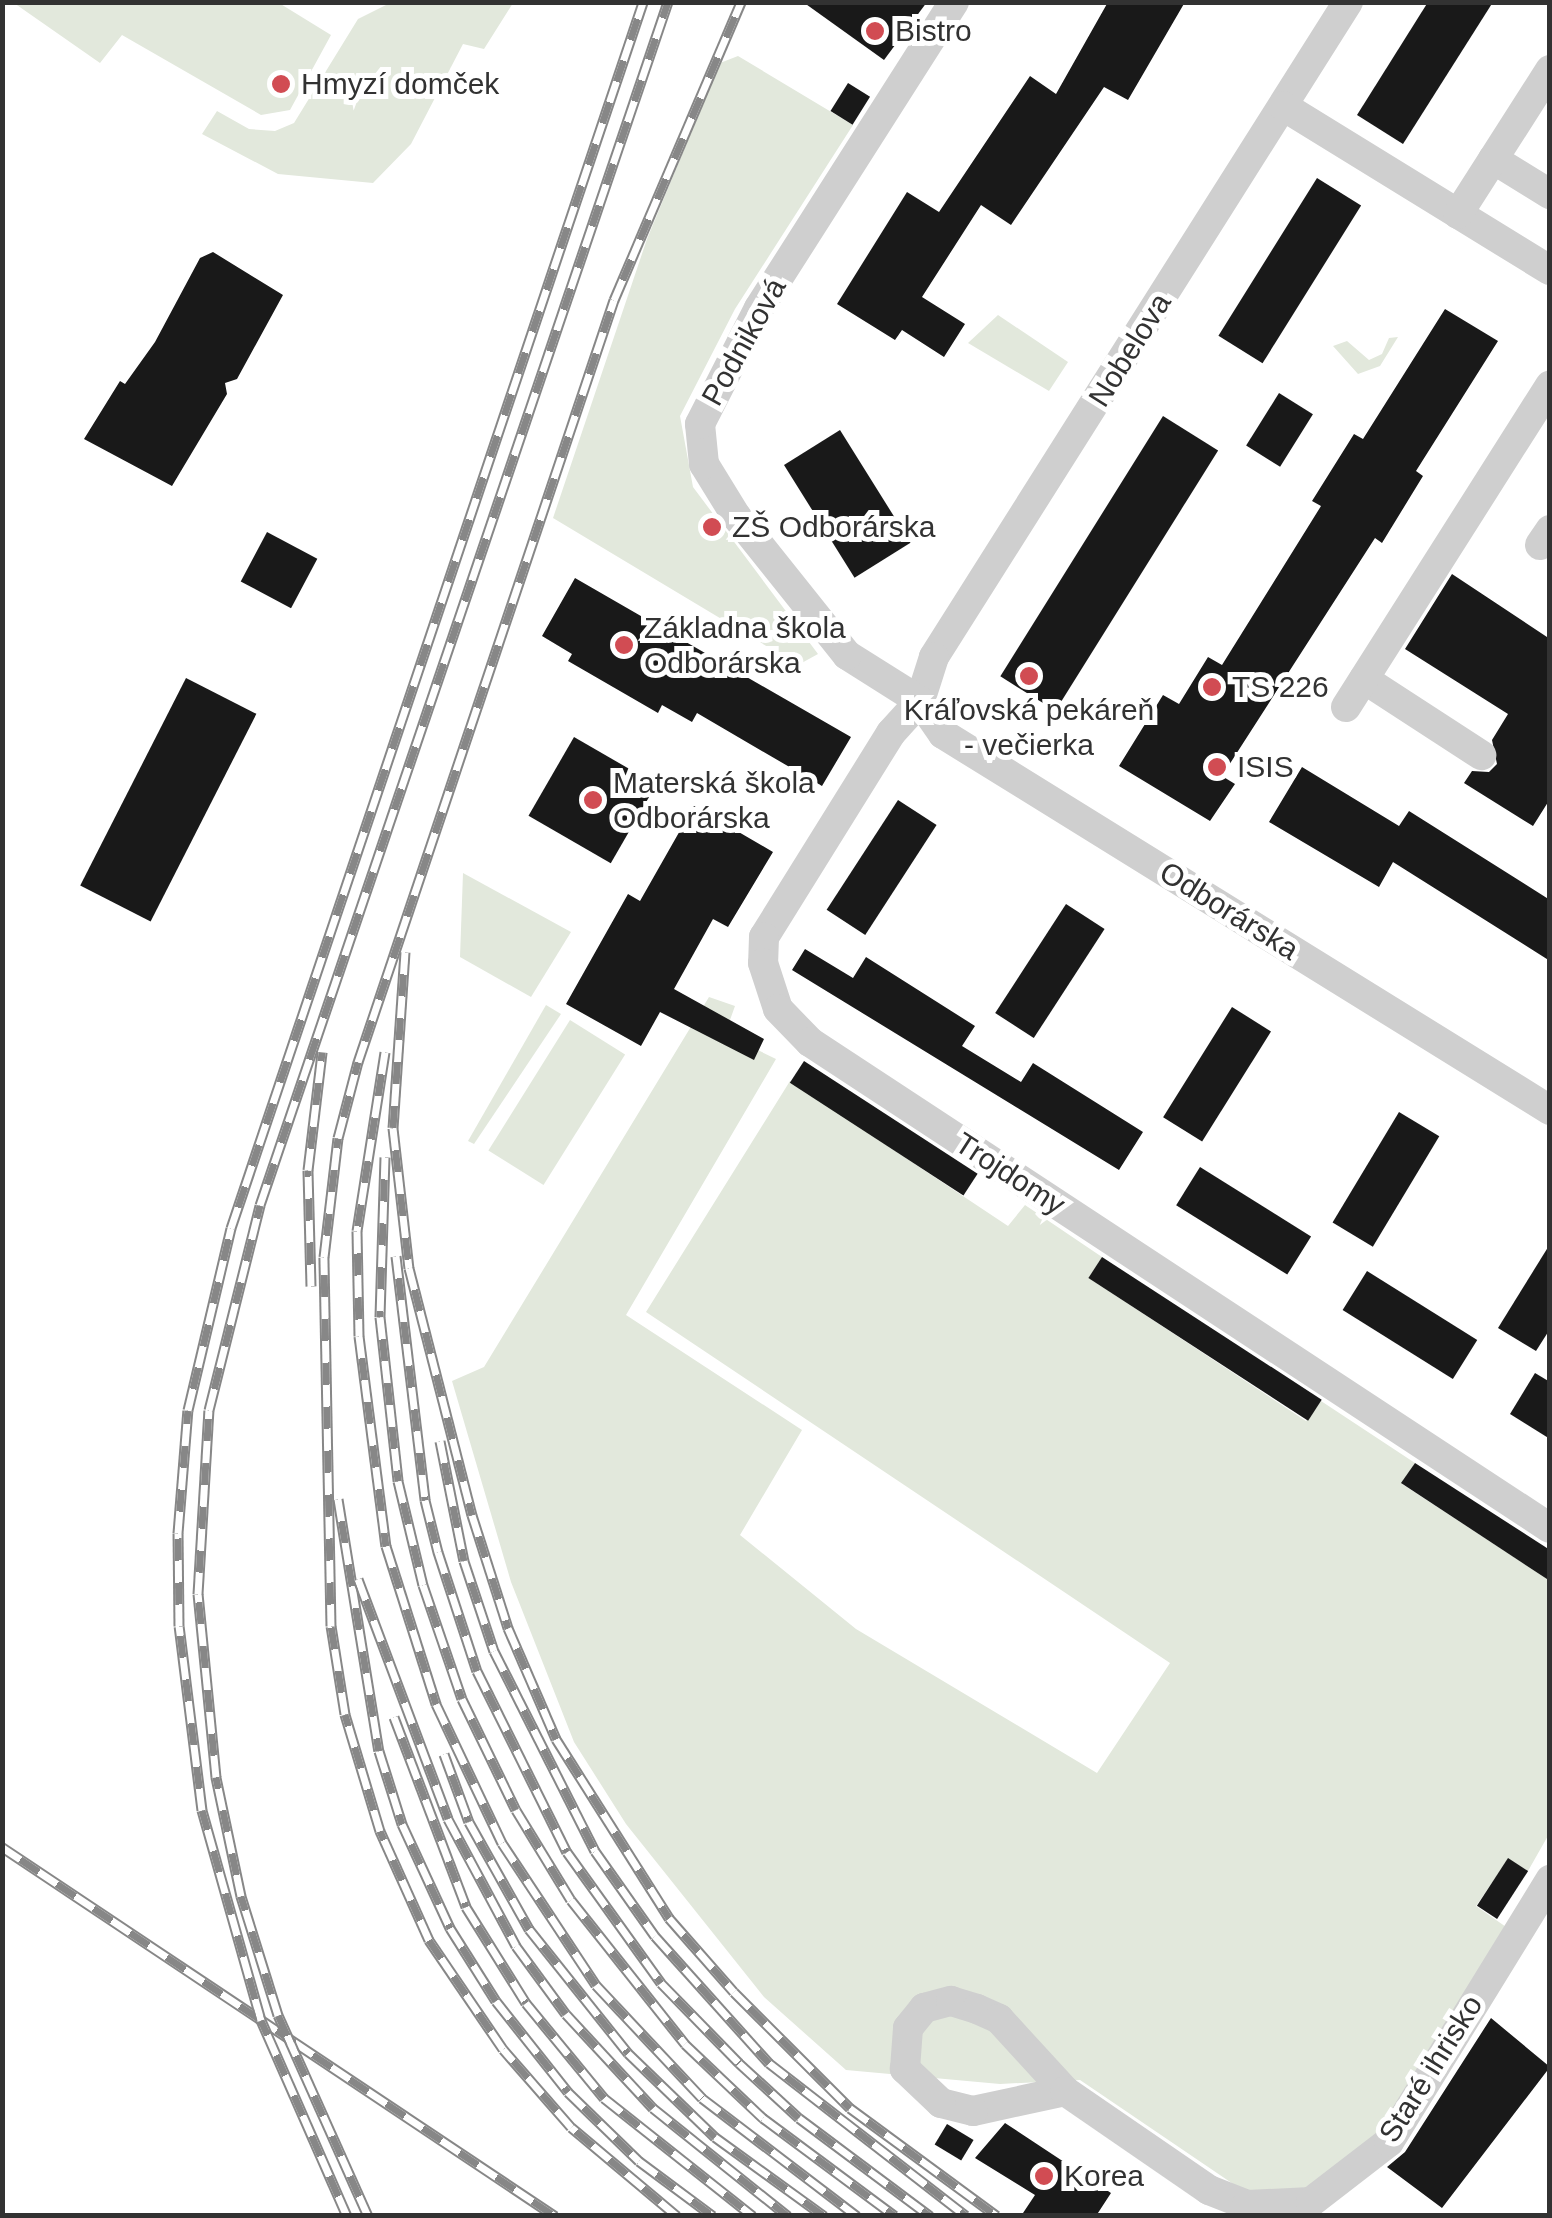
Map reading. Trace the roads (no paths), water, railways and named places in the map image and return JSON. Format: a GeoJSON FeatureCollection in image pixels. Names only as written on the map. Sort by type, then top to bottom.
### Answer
{"type":"FeatureCollection","features":[{"type":"Feature","properties":{"kind":"street","name":"Podniková"},"geometry":{"type":"LineString","coordinates":[[920,701],[847,655],[736,516],[704,464],[700,424],[759,308],[954,2]]}},
{"type":"Feature","properties":{"kind":"street","name":"Nobelova"},"geometry":{"type":"LineString","coordinates":[[920,701],[934,656],[1348,2]]}},
{"type":"Feature","properties":{"kind":"street"},"geometry":{"type":"LineString","coordinates":[[1458,214],[1550,70]]}},
{"type":"Feature","properties":{"kind":"street"},"geometry":{"type":"LineString","coordinates":[[1284,106],[1550,270]]}},
{"type":"Feature","properties":{"kind":"street"},"geometry":{"type":"LineString","coordinates":[[1493,159],[1550,194]]}},
{"type":"Feature","properties":{"kind":"street"},"geometry":{"type":"LineString","coordinates":[[1346,707],[1539,424],[1550,385]]}},
{"type":"Feature","properties":{"kind":"street"},"geometry":{"type":"LineString","coordinates":[[1364,678],[1482,755]]}},
{"type":"Feature","properties":{"kind":"street","name":"Odborárska"},"geometry":{"type":"LineString","coordinates":[[920,701],[943,734],[1550,1110]]}},
{"type":"Feature","properties":{"kind":"street","name":"Trojdomy"},"geometry":{"type":"LineString","coordinates":[[920,701],[891,733],[764,937],[766,977],[782,1014],[810,1042],[1550,1528]]}},
{"type":"Feature","properties":{"kind":"street","name":"Staré ihrisko"},"geometry":{"type":"LineString","coordinates":[[1066,2091],[974,2111],[941,2102],[906,2069],[908,2028],[924,2008],[952,2001],[977,2008],[999,2018],[1066,2091],[1209,2190],[1247,2205],[1311,2202],[1389,2142],[1550,1880]]}},
{"type":"Feature","properties":{"kind":"railway"},"geometry":{"type":"LineString","coordinates":[[347,2216],[261,2020],[202,1810],[179,1626],[178,1533],[188,1410],[231,1228],[643,2]]}},
{"type":"Feature","properties":{"kind":"railway"},"geometry":{"type":"LineString","coordinates":[[368,2216],[278,2015],[241,1896],[216,1777],[198,1594],[209,1410],[260,1205],[668,2]]}},
{"type":"Feature","properties":{"kind":"railway"},"geometry":{"type":"LineString","coordinates":[[677,2216],[571,2127],[503,2049],[429,1940],[380,1831],[345,1714],[331,1626],[324,1257],[338,1138],[358,1062],[614,300],[741,2]]}},
{"type":"Feature","properties":{"kind":"railway"},"geometry":{"type":"LineString","coordinates":[[405,952],[393,1128],[409,1268],[472,1515],[508,1628],[556,1739],[669,1918],[734,1992],[850,2108],[997,2216]]}},
{"type":"Feature","properties":{"kind":"railway"},"geometry":{"type":"LineString","coordinates":[[311,1286],[308,1170],[322,1052]]}},
{"type":"Feature","properties":{"kind":"railway"},"geometry":{"type":"LineString","coordinates":[[385,1052],[357,1231],[359,1336],[386,1546],[436,1704],[502,1843],[596,1985],[702,2098],[857,2216]]}},
{"type":"Feature","properties":{"kind":"railway"},"geometry":{"type":"LineString","coordinates":[[385,1157],[380,1317],[398,1481],[423,1585],[462,1699],[516,1810],[571,1900],[685,2044],[763,2118],[895,2216]]}},
{"type":"Feature","properties":{"kind":"railway"},"geometry":{"type":"LineString","coordinates":[[396,1256],[425,1500],[438,1552],[477,1671],[567,1852],[661,1983],[739,2063],[799,2118],[930,2216]]}},
{"type":"Feature","properties":{"kind":"railway"},"geometry":{"type":"LineString","coordinates":[[440,1441],[464,1561],[494,1651],[595,1851],[655,1936],[769,2063],[966,2216]]}},
{"type":"Feature","properties":{"kind":"railway"},"geometry":{"type":"LineString","coordinates":[[338,1499],[379,1751],[402,1824],[450,1928],[496,2001],[568,2092],[639,2161],[713,2216]]}},
{"type":"Feature","properties":{"kind":"railway"},"geometry":{"type":"LineString","coordinates":[[358,1579],[448,1819],[516,1946],[566,2014],[653,2108],[788,2216]]}},
{"type":"Feature","properties":{"kind":"railway"},"geometry":{"type":"LineString","coordinates":[[394,1717],[466,1907],[526,2003],[604,2098],[753,2216]]}},
{"type":"Feature","properties":{"kind":"railway"},"geometry":{"type":"LineString","coordinates":[[444,1754],[469,1822],[529,1929],[628,2053],[715,2137],[824,2216]]}},
{"type":"Feature","properties":{"kind":"railway"},"geometry":{"type":"LineString","coordinates":[[2,1847],[555,2216]]}},
{"type":"Feature","properties":{"kind":"place","name":"Bistro"},"geometry":{"type":"Point","coordinates":[875,31]}},
{"type":"Feature","properties":{"kind":"place","name":"Hmyzí domček"},"geometry":{"type":"Point","coordinates":[281,84]}},
{"type":"Feature","properties":{"kind":"place","name":"ZŠ Odborárska"},"geometry":{"type":"Point","coordinates":[712,527]}},
{"type":"Feature","properties":{"kind":"place","name":"Základna škola Odborárska"},"geometry":{"type":"Point","coordinates":[624,645]}},
{"type":"Feature","properties":{"kind":"place","name":"Kráľovská pekáreň - večierka"},"geometry":{"type":"Point","coordinates":[1029,676]}},
{"type":"Feature","properties":{"kind":"place","name":"TS 226"},"geometry":{"type":"Point","coordinates":[1212,687]}},
{"type":"Feature","properties":{"kind":"place","name":"ISIS"},"geometry":{"type":"Point","coordinates":[1217,767]}},
{"type":"Feature","properties":{"kind":"place","name":"Materská škola Odborárska"},"geometry":{"type":"Point","coordinates":[593,800]}},
{"type":"Feature","properties":{"kind":"place","name":"Korea"},"geometry":{"type":"Point","coordinates":[1044,2176]}}]}
